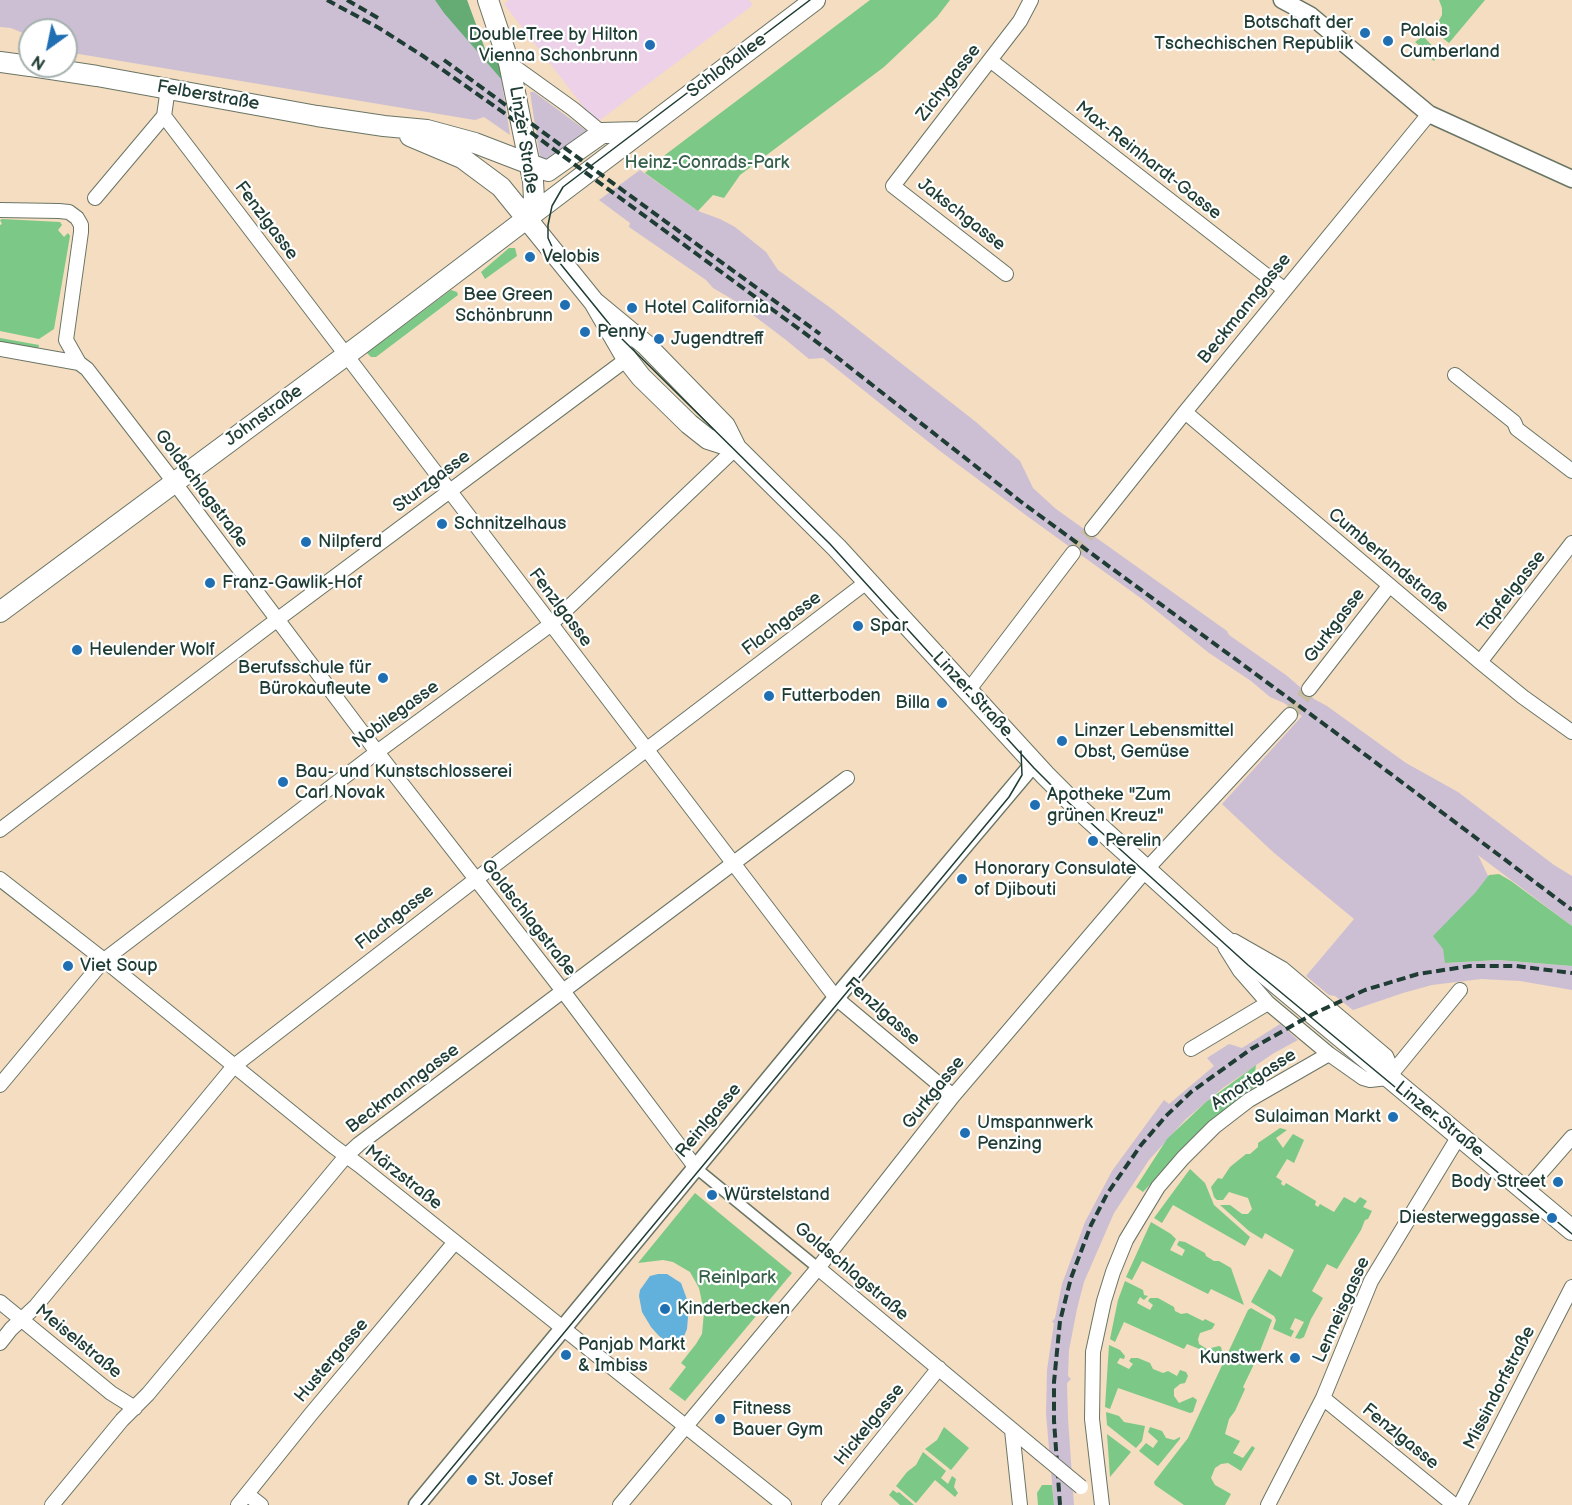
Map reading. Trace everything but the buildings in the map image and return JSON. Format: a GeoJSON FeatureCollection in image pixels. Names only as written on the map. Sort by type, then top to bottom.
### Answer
{"type":"FeatureCollection","features":[{"type":"Feature","properties":{"kind":"main road","name":"Linzer Straße"},"geometry":{"type":"LineString","coordinates":[[488,0],[509,63],[530,165],[534,199],[527,218],[594,302],[627,359],[641,377],[689,424],[708,439],[736,448]]}},
{"type":"Feature","properties":{"kind":"main road","name":"Schloßallee"},"geometry":{"type":"LineString","coordinates":[[527,218],[815,0]]}},
{"type":"Feature","properties":{"kind":"main road","name":"Felberstraße"},"geometry":{"type":"LineString","coordinates":[[0,62],[18,64]]}},
{"type":"Feature","properties":{"kind":"main road","name":"Felberstraße"},"geometry":{"type":"LineString","coordinates":[[78,74],[317,116],[436,132],[475,143],[530,165]]}},
{"type":"Feature","properties":{"kind":"main road","name":"Felberstraße"},"geometry":{"type":"LineString","coordinates":[[384,126],[462,158],[501,187],[527,218]]}},
{"type":"Feature","properties":{"kind":"main road"},"geometry":{"type":"LineString","coordinates":[[530,165],[548,171],[602,133],[639,132]]}},
{"type":"Feature","properties":{"kind":"main road","name":"Johnstraße"},"geometry":{"type":"LineString","coordinates":[[2,607],[346,356],[527,218]]}},
{"type":"Feature","properties":{"kind":"main road","name":"Linzer Straße"},"geometry":{"type":"LineString","coordinates":[[594,302],[646,345],[725,426],[736,448],[868,581],[1079,809],[1216,933],[1572,1230]]}},
{"type":"Feature","properties":{"kind":"street","name":"Zichygasse"},"geometry":{"type":"LineString","coordinates":[[893,186],[1020,21],[1031,0]]}},
{"type":"Feature","properties":{"kind":"street"},"geometry":{"type":"LineString","coordinates":[[1282,0],[1310,15],[1429,114],[1572,179]]}},
{"type":"Feature","properties":{"kind":"street","name":"Max-Reinhardt-Gasse"},"geometry":{"type":"LineString","coordinates":[[990,60],[1285,290]]}},
{"type":"Feature","properties":{"kind":"street","name":"Linzer Straße"},"geometry":{"type":"LineString","coordinates":[[509,63],[602,133]]}},
{"type":"Feature","properties":{"kind":"street"},"geometry":{"type":"LineString","coordinates":[[95,198],[164,116],[168,88]]}},
{"type":"Feature","properties":{"kind":"street","name":"Beckmanngasse"},"geometry":{"type":"LineString","coordinates":[[1092,529],[1429,114]]}},
{"type":"Feature","properties":{"kind":"street","name":"Fenzlgasse"},"geometry":{"type":"LineString","coordinates":[[164,116],[836,998],[953,1096]]}},
{"type":"Feature","properties":{"kind":"street","name":"Jakschgasse"},"geometry":{"type":"LineString","coordinates":[[893,186],[1006,274]]}},
{"type":"Feature","properties":{"kind":"street","name":"Goldschlagstraße"},"geometry":{"type":"LineString","coordinates":[[0,210],[69,212],[77,218],[81,225],[81,232],[66,334],[68,345],[79,363],[87,369],[174,482],[377,752],[696,1168],[1103,1505]]}},
{"type":"Feature","properties":{"kind":"street"},"geometry":{"type":"LineString","coordinates":[[0,349],[79,363]]}},
{"type":"Feature","properties":{"kind":"street","name":"Sturzgasse"},"geometry":{"type":"LineString","coordinates":[[0,830],[277,619],[627,359]]}},
{"type":"Feature","properties":{"kind":"street"},"geometry":{"type":"LineString","coordinates":[[1455,375],[1514,422],[1517,429],[1572,471]]}},
{"type":"Feature","properties":{"kind":"street","name":"Cumberlandstraße"},"geometry":{"type":"LineString","coordinates":[[1185,412],[1479,662],[1572,732]]}},
{"type":"Feature","properties":{"kind":"street","name":"Nobilegasse"},"geometry":{"type":"LineString","coordinates":[[0,1085],[104,960],[377,752],[550,625],[736,448]]}},
{"type":"Feature","properties":{"kind":"street","name":"Töpfelgasse"},"geometry":{"type":"LineString","coordinates":[[1479,662],[1572,543]]}},
{"type":"Feature","properties":{"kind":"street"},"geometry":{"type":"LineString","coordinates":[[968,691],[1073,553]]}},
{"type":"Feature","properties":{"kind":"street","name":"Flachgasse"},"geometry":{"type":"LineString","coordinates":[[0,1343],[34,1307],[234,1066],[868,581]]}},
{"type":"Feature","properties":{"kind":"street","name":"Gurkgasse"},"geometry":{"type":"LineString","coordinates":[[1309,689],[1389,586]]}},
{"type":"Feature","properties":{"kind":"street","name":"Gurkgasse"},"geometry":{"type":"LineString","coordinates":[[620,1505],[818,1268],[953,1096],[1146,870],[1290,715]]}},
{"type":"Feature","properties":{"kind":"street","name":"Reinlgasse"},"geometry":{"type":"LineString","coordinates":[[417,1505],[836,998],[1034,763]]}},
{"type":"Feature","properties":{"kind":"street","name":"Beckmanngasse"},"geometry":{"type":"LineString","coordinates":[[52,1505],[122,1420],[162,1378],[346,1156],[359,1144],[847,778]]}},
{"type":"Feature","properties":{"kind":"street","name":"Märzstraße"},"geometry":{"type":"LineString","coordinates":[[0,879],[784,1505]]}},
{"type":"Feature","properties":{"kind":"street","name":"Linzer Straße"},"geometry":{"type":"LineString","coordinates":[[1216,933],[1240,971],[1268,1003],[1329,1054],[1363,1078],[1370,1080],[1388,1078]]}},
{"type":"Feature","properties":{"kind":"street"},"geometry":{"type":"LineString","coordinates":[[1388,1078],[1460,990]]}},
{"type":"Feature","properties":{"kind":"street"},"geometry":{"type":"LineString","coordinates":[[1191,1049],[1268,1003]]}},
{"type":"Feature","properties":{"kind":"street","name":"Amortgasse"},"geometry":{"type":"LineString","coordinates":[[1103,1505],[1092,1419],[1093,1352],[1104,1301],[1126,1240],[1158,1187],[1214,1127],[1248,1100],[1329,1054]]}},
{"type":"Feature","properties":{"kind":"street","name":"Lenneisgasse"},"geometry":{"type":"LineString","coordinates":[[1268,1505],[1323,1398],[1371,1281],[1459,1136]]}},
{"type":"Feature","properties":{"kind":"street"},"geometry":{"type":"LineString","coordinates":[[1525,1191],[1572,1137]]}},
{"type":"Feature","properties":{"kind":"street","name":"Hustergasse"},"geometry":{"type":"LineString","coordinates":[[243,1500],[311,1414],[455,1242]]}},
{"type":"Feature","properties":{"kind":"street","name":"Missindorfstraße"},"geometry":{"type":"LineString","coordinates":[[1460,1505],[1572,1287]]}},
{"type":"Feature","properties":{"kind":"street","name":"Meiselstraße"},"geometry":{"type":"LineString","coordinates":[[0,1302],[111,1394],[135,1408]]}},
{"type":"Feature","properties":{"kind":"street","name":"Hickelgasse"},"geometry":{"type":"LineString","coordinates":[[829,1505],[939,1368]]}},
{"type":"Feature","properties":{"kind":"street","name":"Fenzlgasse"},"geometry":{"type":"LineString","coordinates":[[1323,1398],[1454,1505]]}},
{"type":"Feature","properties":{"kind":"street"},"geometry":{"type":"LineString","coordinates":[[1012,1430],[1020,1505]]}},
{"type":"Feature","properties":{"kind":"street"},"geometry":{"type":"LineString","coordinates":[[243,1500],[261,1505]]}},
{"type":"Feature","properties":{"kind":"shaded area"},"geometry":{"type":"Polygon","coordinates":[[[0,0],[467,0],[485,49],[496,58],[499,64],[510,135],[484,117],[475,120],[78,54],[78,18],[18,18],[18,31],[0,27],[0,0]]]}},
{"type":"Feature","properties":{"kind":"shaded area","name":"DoubleTree by Hilton Vienna Schonbrunn"},"geometry":{"type":"Polygon","coordinates":[[[509,0],[749,0],[753,5],[596,123],[504,4],[509,0]]]}},
{"type":"Feature","properties":{"kind":"shaded area"},"geometry":{"type":"Polygon","coordinates":[[[530,92],[534,92],[588,132],[548,164],[540,158],[530,92]]]}},
{"type":"Feature","properties":{"kind":"shaded area"},"geometry":{"type":"Polygon","coordinates":[[[640,170],[698,211],[735,227],[766,252],[778,270],[832,309],[976,422],[1020,461],[1033,488],[1056,509],[1227,631],[1229,635],[1286,675],[1314,699],[1406,763],[1458,792],[1554,865],[1572,876],[1572,926],[1478,855],[1490,880],[1443,949],[1446,963],[1498,960],[1572,966],[1572,990],[1520,981],[1481,979],[1432,985],[1353,1010],[1335,996],[1329,995],[1306,976],[1354,919],[1273,852],[1222,804],[1302,716],[1284,703],[1270,697],[1251,681],[1209,653],[1142,599],[940,451],[823,358],[809,359],[732,299],[713,288],[706,280],[629,227],[630,223],[599,200],[640,170]]]}},
{"type":"Feature","properties":{"kind":"shaded area"},"geometry":{"type":"Polygon","coordinates":[[[1280,1024],[1298,1040],[1274,1053],[1224,1087],[1186,1119],[1149,1160],[1114,1213],[1084,1282],[1069,1350],[1068,1376],[1071,1379],[1067,1383],[1068,1418],[1074,1505],[1054,1505],[1046,1414],[1047,1370],[1054,1323],[1052,1322],[1055,1318],[1062,1284],[1085,1222],[1112,1171],[1164,1100],[1169,1104],[1214,1066],[1207,1058],[1229,1044],[1242,1048],[1280,1024]]]}},
{"type":"Feature","properties":{"kind":"green space"},"geometry":{"type":"Polygon","coordinates":[[[435,0],[467,0],[485,49],[496,58],[499,64],[502,80],[444,13],[435,0]]]}},
{"type":"Feature","properties":{"kind":"green space","name":"Heinz-Conrads-Park"},"geometry":{"type":"Polygon","coordinates":[[[870,0],[950,0],[937,17],[884,67],[740,175],[724,198],[713,195],[698,211],[645,173],[665,155],[870,0]]]}},
{"type":"Feature","properties":{"kind":"green space"},"geometry":{"type":"Polygon","coordinates":[[[1439,0],[1485,0],[1449,43],[1430,28],[1437,24],[1442,15],[1439,0]]]}},
{"type":"Feature","properties":{"kind":"green space"},"geometry":{"type":"Polygon","coordinates":[[[1423,36],[1440,54],[1434,61],[1423,53],[1425,50],[1415,42],[1423,36]]]}},
{"type":"Feature","properties":{"kind":"green space"},"geometry":{"type":"Polygon","coordinates":[[[0,220],[60,222],[62,225],[58,230],[64,237],[68,233],[70,236],[54,329],[39,339],[0,331],[0,225],[2,224],[0,220]]]}},
{"type":"Feature","properties":{"kind":"green space"},"geometry":{"type":"Polygon","coordinates":[[[509,248],[515,248],[517,256],[485,279],[481,272],[509,248]]]}},
{"type":"Feature","properties":{"kind":"green space"},"geometry":{"type":"Polygon","coordinates":[[[451,290],[457,292],[458,295],[376,357],[371,357],[367,353],[451,290]]]}},
{"type":"Feature","properties":{"kind":"green space"},"geometry":{"type":"Polygon","coordinates":[[[0,338],[39,345],[38,350],[0,343],[0,338]]]}},
{"type":"Feature","properties":{"kind":"green space"},"geometry":{"type":"Polygon","coordinates":[[[1499,874],[1572,926],[1572,966],[1498,960],[1445,963],[1443,949],[1433,936],[1475,893],[1489,875],[1499,874]]]}},
{"type":"Feature","properties":{"kind":"green space"},"geometry":{"type":"Polygon","coordinates":[[[1256,1065],[1253,1088],[1200,1132],[1143,1192],[1136,1187],[1167,1139],[1206,1102],[1256,1065]]]}},
{"type":"Feature","properties":{"kind":"green space"},"geometry":{"type":"Polygon","coordinates":[[[1280,1128],[1287,1130],[1276,1138],[1283,1148],[1293,1134],[1304,1140],[1294,1163],[1287,1159],[1276,1177],[1282,1181],[1281,1184],[1284,1186],[1286,1183],[1316,1201],[1315,1205],[1318,1207],[1320,1204],[1334,1212],[1344,1197],[1355,1203],[1360,1197],[1367,1201],[1363,1207],[1372,1211],[1337,1269],[1327,1264],[1312,1291],[1323,1298],[1304,1337],[1300,1339],[1295,1338],[1304,1322],[1295,1318],[1290,1329],[1294,1331],[1291,1337],[1273,1329],[1276,1320],[1274,1316],[1251,1302],[1269,1269],[1281,1277],[1294,1250],[1265,1233],[1262,1239],[1249,1231],[1220,1205],[1230,1205],[1242,1214],[1248,1214],[1252,1209],[1248,1198],[1229,1192],[1223,1200],[1217,1200],[1211,1187],[1218,1178],[1222,1179],[1230,1167],[1258,1147],[1258,1143],[1280,1128]]]}},
{"type":"Feature","properties":{"kind":"green space"},"geometry":{"type":"Polygon","coordinates":[[[1190,1169],[1205,1183],[1214,1205],[1250,1237],[1245,1246],[1173,1205],[1162,1223],[1154,1218],[1190,1169]]]}},
{"type":"Feature","properties":{"kind":"green space","name":"Reinlpark"},"geometry":{"type":"Polygon","coordinates":[[[695,1193],[792,1273],[685,1401],[669,1389],[686,1367],[681,1363],[702,1334],[704,1312],[699,1288],[690,1272],[673,1262],[663,1260],[638,1263],[695,1193]]]}},
{"type":"Feature","properties":{"kind":"green space"},"geometry":{"type":"Polygon","coordinates":[[[1151,1222],[1176,1239],[1170,1250],[1182,1256],[1185,1250],[1177,1245],[1179,1241],[1185,1242],[1214,1261],[1219,1261],[1231,1268],[1244,1305],[1211,1289],[1208,1294],[1142,1261],[1132,1280],[1126,1277],[1151,1222]]]}},
{"type":"Feature","properties":{"kind":"green space"},"geometry":{"type":"Polygon","coordinates":[[[1125,1281],[1143,1290],[1144,1295],[1148,1296],[1144,1300],[1140,1297],[1137,1303],[1150,1310],[1153,1305],[1148,1301],[1150,1298],[1158,1298],[1181,1314],[1187,1313],[1215,1324],[1212,1329],[1200,1333],[1198,1339],[1199,1344],[1207,1349],[1221,1347],[1219,1357],[1187,1344],[1184,1349],[1124,1322],[1115,1342],[1110,1339],[1118,1300],[1125,1281]]]}},
{"type":"Feature","properties":{"kind":"green space"},"geometry":{"type":"Polygon","coordinates":[[[1251,1308],[1272,1320],[1243,1387],[1245,1389],[1229,1419],[1225,1434],[1240,1441],[1233,1453],[1243,1458],[1252,1446],[1255,1448],[1241,1471],[1228,1463],[1215,1468],[1211,1478],[1215,1485],[1231,1494],[1225,1505],[1184,1505],[1154,1482],[1188,1438],[1248,1310],[1251,1308]]]}},
{"type":"Feature","properties":{"kind":"green space"},"geometry":{"type":"Polygon","coordinates":[[[1109,1345],[1120,1350],[1125,1356],[1117,1363],[1129,1369],[1133,1364],[1129,1361],[1131,1358],[1138,1358],[1150,1363],[1153,1369],[1163,1373],[1168,1371],[1177,1376],[1180,1370],[1186,1372],[1188,1376],[1185,1383],[1174,1389],[1174,1396],[1179,1403],[1193,1397],[1197,1400],[1193,1412],[1190,1413],[1118,1388],[1110,1409],[1105,1407],[1109,1345]]]}},
{"type":"Feature","properties":{"kind":"green space"},"geometry":{"type":"Polygon","coordinates":[[[1106,1412],[1119,1416],[1124,1422],[1145,1426],[1142,1441],[1136,1448],[1107,1425],[1106,1412]]]}},
{"type":"Feature","properties":{"kind":"green space"},"geometry":{"type":"Polygon","coordinates":[[[944,1427],[969,1448],[951,1470],[925,1449],[937,1440],[944,1427]]]}},
{"type":"Feature","properties":{"kind":"green space"},"geometry":{"type":"Polygon","coordinates":[[[1150,1427],[1162,1431],[1166,1438],[1174,1440],[1180,1437],[1158,1466],[1139,1451],[1146,1443],[1153,1448],[1158,1441],[1148,1432],[1150,1427]]]}},
{"type":"Feature","properties":{"kind":"green space"},"geometry":{"type":"Polygon","coordinates":[[[1107,1434],[1131,1452],[1110,1477],[1107,1434]]]}},
{"type":"Feature","properties":{"kind":"green space"},"geometry":{"type":"Polygon","coordinates":[[[923,1452],[946,1471],[941,1478],[948,1484],[952,1476],[956,1479],[954,1487],[958,1493],[955,1497],[935,1480],[916,1503],[896,1486],[916,1465],[923,1452]]]}},
{"type":"Feature","properties":{"kind":"green space"},"geometry":{"type":"Polygon","coordinates":[[[1042,1485],[1052,1485],[1054,1505],[1038,1505],[1037,1493],[1042,1485]]]}},
{"type":"Feature","properties":{"kind":"green space"},"geometry":{"type":"Polygon","coordinates":[[[893,1490],[899,1492],[914,1505],[900,1505],[889,1495],[893,1490]]]}},
{"type":"Feature","properties":{"kind":"water","name":"Kinderbecken"},"geometry":{"type":"Polygon","coordinates":[[[667,1274],[681,1283],[689,1305],[687,1329],[684,1336],[673,1342],[666,1341],[659,1336],[642,1312],[640,1290],[650,1276],[667,1274]]]}},
{"type":"Feature","properties":{"kind":"tunnel"},"geometry":{"type":"LineString","coordinates":[[1073,553],[1092,529]]}},
{"type":"Feature","properties":{"kind":"tunnel"},"geometry":{"type":"LineString","coordinates":[[1290,715],[1309,689]]}},
{"type":"Feature","properties":{"kind":"tram line"},"geometry":{"type":"LineString","coordinates":[[810,0],[563,187],[552,206],[548,225],[548,238],[559,262],[619,336],[830,544],[1034,768],[1069,803],[1248,965],[1572,1234]]}},
{"type":"Feature","properties":{"kind":"tram line"},"geometry":{"type":"LineString","coordinates":[[421,1505],[1009,797],[1022,775],[1021,751]]}},
{"type":"Feature","properties":{"kind":"railway"},"geometry":{"type":"LineString","coordinates":[[327,0],[379,28],[423,56],[507,115],[829,351],[1020,501],[1351,744],[1572,910]]}},
{"type":"Feature","properties":{"kind":"railway"},"geometry":{"type":"LineString","coordinates":[[347,0],[378,18]]}},
{"type":"Feature","properties":{"kind":"railway"},"geometry":{"type":"LineString","coordinates":[[444,60],[820,334]]}},
{"type":"Feature","properties":{"kind":"railway"},"geometry":{"type":"LineString","coordinates":[[1060,1505],[1054,1421],[1054,1382],[1060,1321],[1071,1278],[1091,1225],[1107,1194],[1141,1145],[1166,1116],[1191,1092],[1251,1049],[1313,1014],[1365,990],[1418,974],[1470,966],[1516,966],[1572,973]]}},
{"type":"Feature","properties":{"kind":"place","name":"Botschaft der Tschechischen Republik"},"geometry":{"type":"Point","coordinates":[1365,33]}},
{"type":"Feature","properties":{"kind":"place","name":"Palais Cumberland"},"geometry":{"type":"Point","coordinates":[1388,41]}},
{"type":"Feature","properties":{"kind":"place","name":"DoubleTree by Hilton Vienna Schonbrunn"},"geometry":{"type":"Point","coordinates":[650,45]}},
{"type":"Feature","properties":{"kind":"place","name":"Velobis"},"geometry":{"type":"Point","coordinates":[530,257]}},
{"type":"Feature","properties":{"kind":"place","name":"Bee Green Schönbrunn"},"geometry":{"type":"Point","coordinates":[565,305]}},
{"type":"Feature","properties":{"kind":"place","name":"Hotel California"},"geometry":{"type":"Point","coordinates":[632,308]}},
{"type":"Feature","properties":{"kind":"place","name":"Penny"},"geometry":{"type":"Point","coordinates":[585,332]}},
{"type":"Feature","properties":{"kind":"place","name":"Jugendtreff"},"geometry":{"type":"Point","coordinates":[659,339]}},
{"type":"Feature","properties":{"kind":"place","name":"Schnitzelhaus"},"geometry":{"type":"Point","coordinates":[442,524]}},
{"type":"Feature","properties":{"kind":"place","name":"Nilpferd"},"geometry":{"type":"Point","coordinates":[306,542]}},
{"type":"Feature","properties":{"kind":"place","name":"Franz-Gawlik-Hof"},"geometry":{"type":"Point","coordinates":[210,583]}},
{"type":"Feature","properties":{"kind":"place","name":"Spar"},"geometry":{"type":"Point","coordinates":[858,626]}},
{"type":"Feature","properties":{"kind":"place","name":"Heulender Wolf"},"geometry":{"type":"Point","coordinates":[77,650]}},
{"type":"Feature","properties":{"kind":"place","name":"Berufsschule für Bürokaufleute"},"geometry":{"type":"Point","coordinates":[383,678]}},
{"type":"Feature","properties":{"kind":"place","name":"Futterboden"},"geometry":{"type":"Point","coordinates":[769,696]}},
{"type":"Feature","properties":{"kind":"place","name":"Billa"},"geometry":{"type":"Point","coordinates":[942,703]}},
{"type":"Feature","properties":{"kind":"place","name":"Linzer Lebensmittel Obst, Gemüse"},"geometry":{"type":"Point","coordinates":[1062,741]}},
{"type":"Feature","properties":{"kind":"place","name":"Bau- und Kunstschlosserei Carl Novak"},"geometry":{"type":"Point","coordinates":[283,782]}},
{"type":"Feature","properties":{"kind":"place","name":"Apotheke \"Zum grünen Kreuz\""},"geometry":{"type":"Point","coordinates":[1035,805]}},
{"type":"Feature","properties":{"kind":"place","name":"Perelin"},"geometry":{"type":"Point","coordinates":[1093,841]}},
{"type":"Feature","properties":{"kind":"place","name":"Honorary Consulate of Djibouti"},"geometry":{"type":"Point","coordinates":[962,879]}},
{"type":"Feature","properties":{"kind":"place","name":"Viet Soup"},"geometry":{"type":"Point","coordinates":[68,966]}},
{"type":"Feature","properties":{"kind":"place","name":"Sulaiman Markt"},"geometry":{"type":"Point","coordinates":[1393,1117]}},
{"type":"Feature","properties":{"kind":"place","name":"Umspannwerk Penzing"},"geometry":{"type":"Point","coordinates":[965,1133]}},
{"type":"Feature","properties":{"kind":"place","name":"Body Street"},"geometry":{"type":"Point","coordinates":[1558,1182]}},
{"type":"Feature","properties":{"kind":"place","name":"Würstelstand"},"geometry":{"type":"Point","coordinates":[712,1195]}},
{"type":"Feature","properties":{"kind":"place","name":"Diesterweggasse"},"geometry":{"type":"Point","coordinates":[1552,1218]}},
{"type":"Feature","properties":{"kind":"place","name":"Kinderbecken"},"geometry":{"type":"Point","coordinates":[665,1309]}},
{"type":"Feature","properties":{"kind":"place","name":"Panjab Markt & Imbiss"},"geometry":{"type":"Point","coordinates":[566,1355]}},
{"type":"Feature","properties":{"kind":"place","name":"Kunstwerk"},"geometry":{"type":"Point","coordinates":[1295,1358]}},
{"type":"Feature","properties":{"kind":"place","name":"Fitness Bauer Gym"},"geometry":{"type":"Point","coordinates":[720,1419]}},
{"type":"Feature","properties":{"kind":"place","name":"St. Josef"},"geometry":{"type":"Point","coordinates":[472,1480]}}]}
